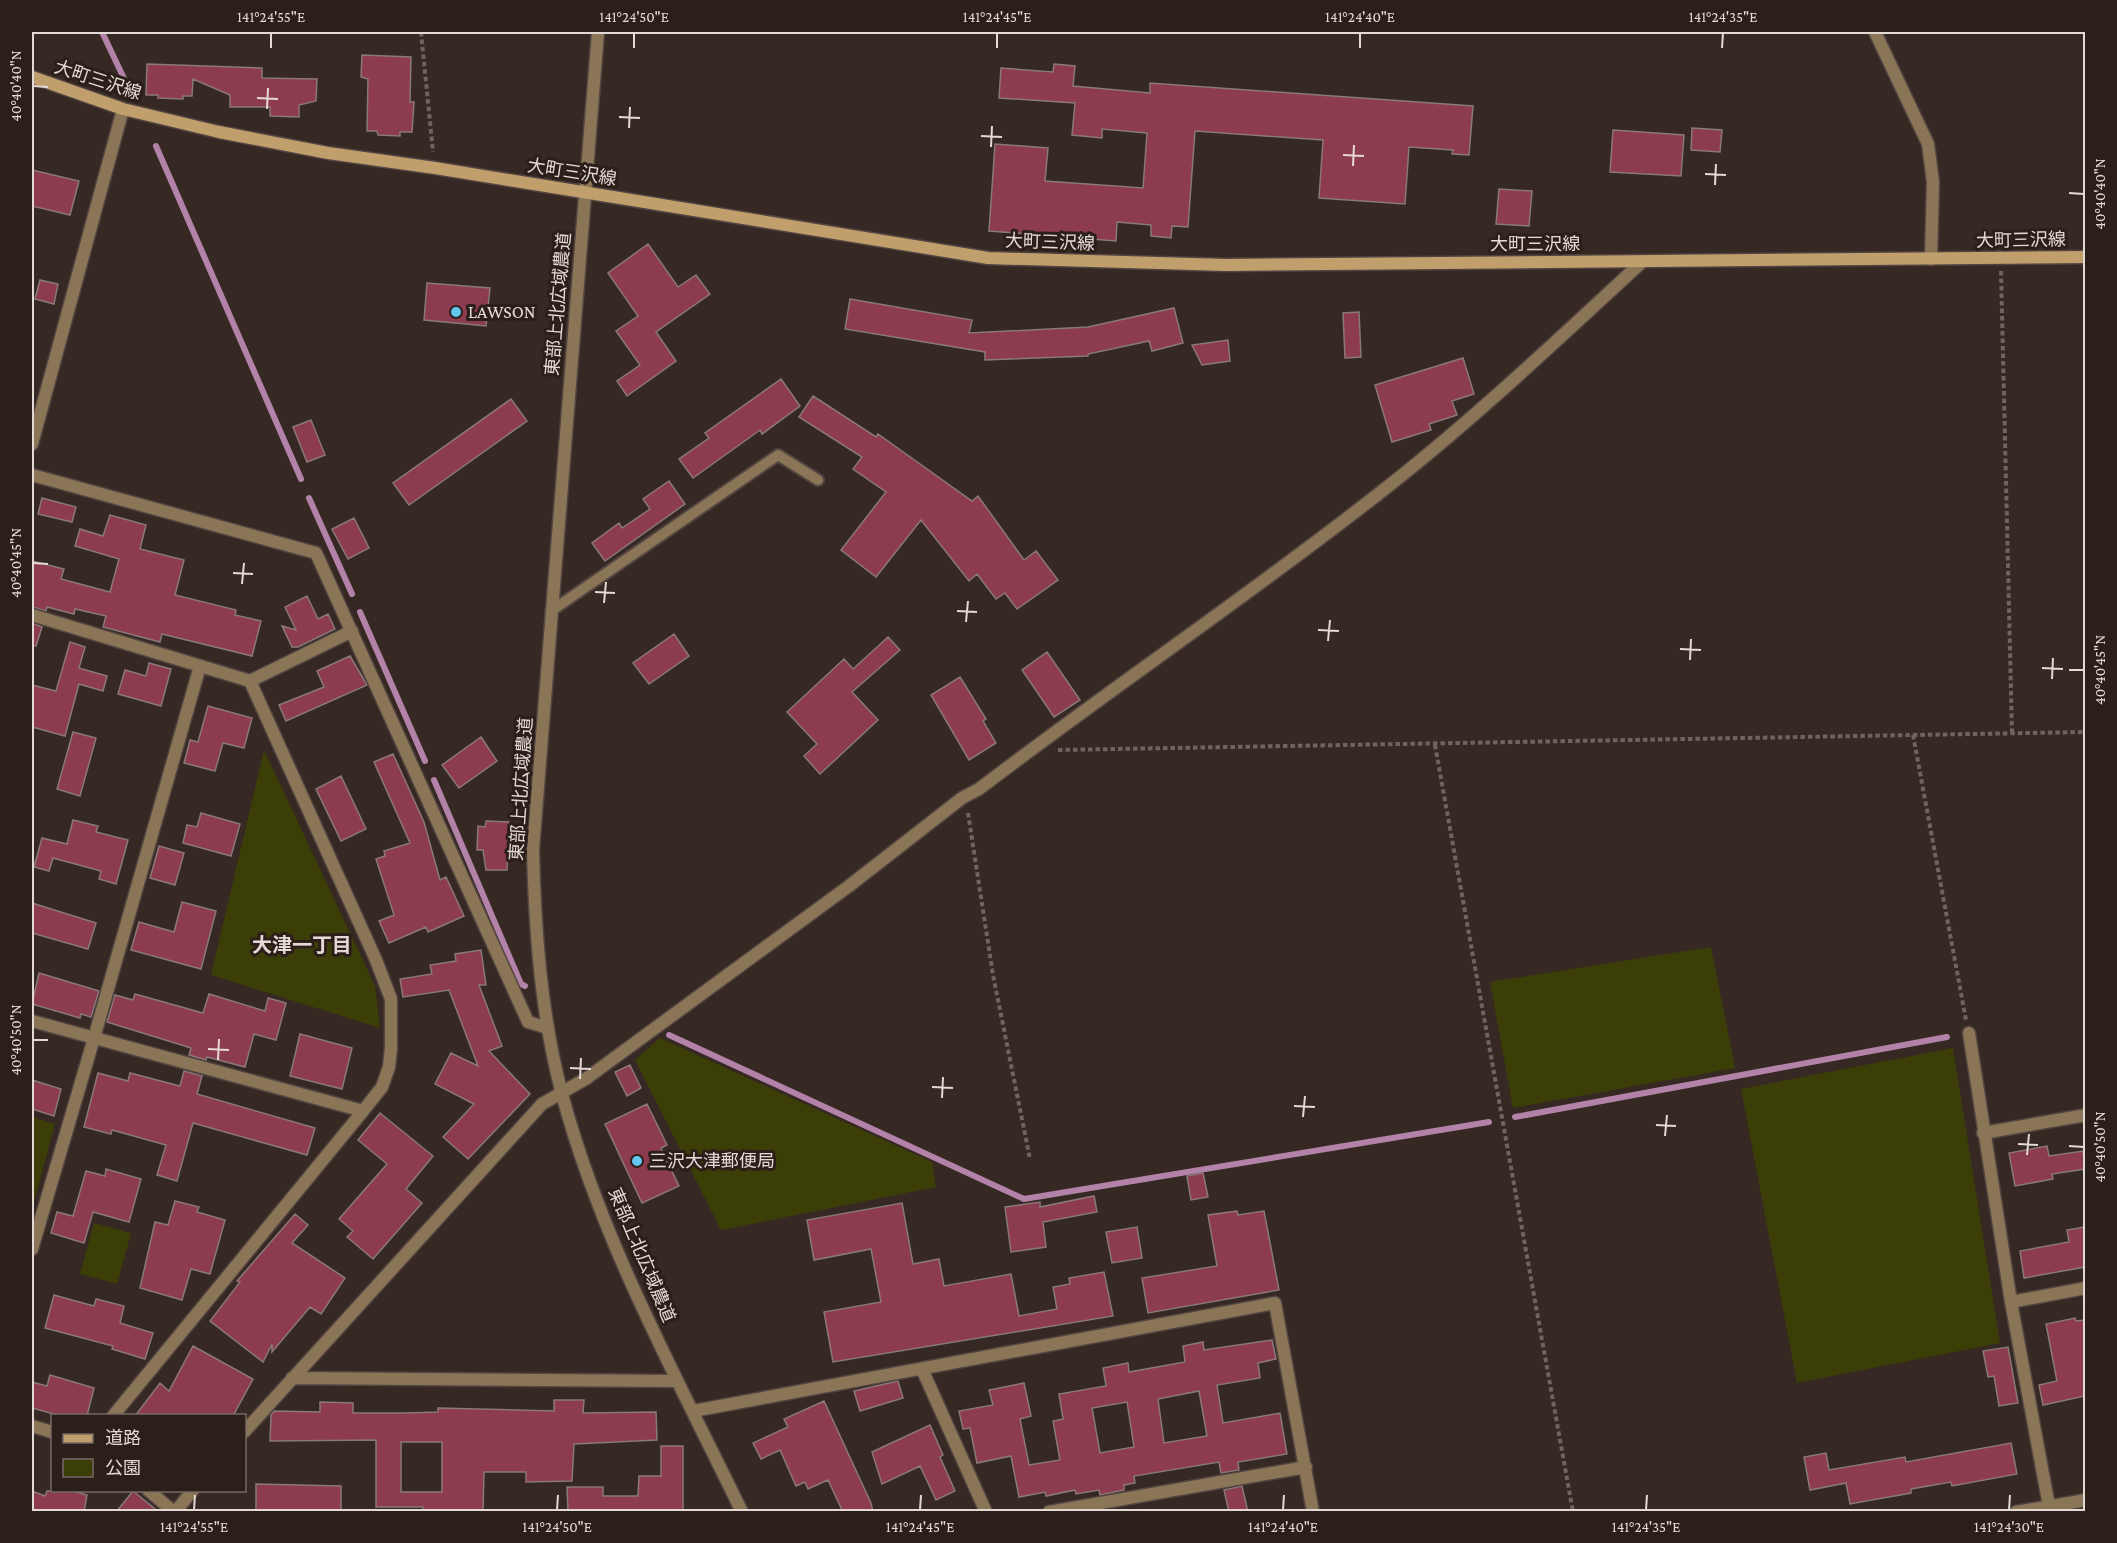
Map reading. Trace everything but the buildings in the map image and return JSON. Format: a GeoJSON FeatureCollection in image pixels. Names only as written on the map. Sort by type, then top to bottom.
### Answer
{"type":"FeatureCollection","features":[{"type":"Feature","properties":{"kind":"main road","name":"大町三沢線"},"geometry":{"type":"LineString","coordinates":[[32,77],[123,109],[219,132],[328,153],[435,168],[988,258],[1226,265],[2085,257]]}},
{"type":"Feature","properties":{"kind":"street","name":"東部上北広域農道"},"geometry":{"type":"LineString","coordinates":[[598,32],[533,850],[539,963],[548,1028],[562,1093],[589,1177],[676,1381],[742,1512]]}},
{"type":"Feature","properties":{"kind":"street"},"geometry":{"type":"LineString","coordinates":[[1875,32],[1928,144],[1934,182],[1931,259]]}},
{"type":"Feature","properties":{"kind":"street"},"geometry":{"type":"LineString","coordinates":[[32,444],[123,109]]}},
{"type":"Feature","properties":{"kind":"street"},"geometry":{"type":"LineString","coordinates":[[246,1430],[542,1104],[587,1078],[849,886],[962,798],[979,789],[1241,599],[1379,494],[1521,375],[1643,261]]}},
{"type":"Feature","properties":{"kind":"street"},"geometry":{"type":"LineString","coordinates":[[32,475],[316,553],[528,1022],[548,1028]]}},
{"type":"Feature","properties":{"kind":"street"},"geometry":{"type":"LineString","coordinates":[[32,615],[250,681],[352,631]]}},
{"type":"Feature","properties":{"kind":"street"},"geometry":{"type":"LineString","coordinates":[[32,1249],[200,666]]}},
{"type":"Feature","properties":{"kind":"street"},"geometry":{"type":"LineString","coordinates":[[115,1414],[363,1111],[381,1087],[389,1067],[391,999],[376,960],[250,681]]}},
{"type":"Feature","properties":{"kind":"street"},"geometry":{"type":"LineString","coordinates":[[32,1021],[363,1111]]}},
{"type":"Feature","properties":{"kind":"street"},"geometry":{"type":"LineString","coordinates":[[1969,1033],[2011,1302],[2049,1506]]}},
{"type":"Feature","properties":{"kind":"street"},"geometry":{"type":"LineString","coordinates":[[1983,1133],[2085,1115]]}},
{"type":"Feature","properties":{"kind":"street"},"geometry":{"type":"LineString","coordinates":[[2011,1302],[2085,1288]]}},
{"type":"Feature","properties":{"kind":"street"},"geometry":{"type":"LineString","coordinates":[[693,1411],[1275,1303],[1314,1512]]}},
{"type":"Feature","properties":{"kind":"street"},"geometry":{"type":"LineString","coordinates":[[922,1368],[986,1512]]}},
{"type":"Feature","properties":{"kind":"street"},"geometry":{"type":"LineString","coordinates":[[292,1378],[676,1381]]}},
{"type":"Feature","properties":{"kind":"street"},"geometry":{"type":"LineString","coordinates":[[32,1426],[51,1432]]}},
{"type":"Feature","properties":{"kind":"street"},"geometry":{"type":"LineString","coordinates":[[1049,1512],[1306,1467]]}},
{"type":"Feature","properties":{"kind":"street"},"geometry":{"type":"LineString","coordinates":[[149,1492],[174,1512],[192,1492]]}},
{"type":"Feature","properties":{"kind":"street"},"geometry":{"type":"LineString","coordinates":[[2016,1512],[2085,1500]]}},
{"type":"Feature","properties":{"kind":"lane"},"geometry":{"type":"LineString","coordinates":[[551,611],[778,455],[818,480]]}},
{"type":"Feature","properties":{"kind":"path"},"geometry":{"type":"LineString","coordinates":[[421,32],[435,168]]}},
{"type":"Feature","properties":{"kind":"path"},"geometry":{"type":"LineString","coordinates":[[2001,259],[2012,734]]}},
{"type":"Feature","properties":{"kind":"path"},"geometry":{"type":"LineString","coordinates":[[1030,750],[1435,745],[2085,732]]}},
{"type":"Feature","properties":{"kind":"path"},"geometry":{"type":"LineString","coordinates":[[1913,735],[1969,1033]]}},
{"type":"Feature","properties":{"kind":"path"},"geometry":{"type":"LineString","coordinates":[[1435,745],[1573,1512]]}},
{"type":"Feature","properties":{"kind":"path"},"geometry":{"type":"LineString","coordinates":[[962,798],[970,818],[993,975],[1030,1159]]}},
{"type":"Feature","properties":{"kind":"green space"},"geometry":{"type":"Polygon","coordinates":[[[264,750],[375,986],[380,1028],[211,975],[264,750]]]}},
{"type":"Feature","properties":{"kind":"green space"},"geometry":{"type":"Polygon","coordinates":[[[1711,947],[1735,1068],[1513,1108],[1490,982],[1711,947]]]}},
{"type":"Feature","properties":{"kind":"green space"},"geometry":{"type":"Polygon","coordinates":[[[660,1038],[932,1162],[936,1187],[721,1230],[635,1060],[660,1038]]]}},
{"type":"Feature","properties":{"kind":"green space"},"geometry":{"type":"Polygon","coordinates":[[[1953,1048],[2000,1343],[1797,1383],[1741,1089],[1953,1048]]]}},
{"type":"Feature","properties":{"kind":"green space"},"geometry":{"type":"Polygon","coordinates":[[[32,1117],[55,1124],[32,1209],[32,1117]]]}},
{"type":"Feature","properties":{"kind":"green space"},"geometry":{"type":"Polygon","coordinates":[[[94,1223],[131,1233],[117,1284],[80,1274],[94,1223]]]}},
{"type":"Feature","properties":{"kind":"waterway"},"geometry":{"type":"LineString","coordinates":[[102,32],[129,89]]}},
{"type":"Feature","properties":{"kind":"waterway"},"geometry":{"type":"LineString","coordinates":[[156,146],[301,479]]}},
{"type":"Feature","properties":{"kind":"waterway"},"geometry":{"type":"LineString","coordinates":[[309,498],[352,594]]}},
{"type":"Feature","properties":{"kind":"waterway"},"geometry":{"type":"LineString","coordinates":[[360,612],[425,761]]}},
{"type":"Feature","properties":{"kind":"waterway"},"geometry":{"type":"LineString","coordinates":[[434,780],[521,984],[525,986]]}},
{"type":"Feature","properties":{"kind":"waterway"},"geometry":{"type":"LineString","coordinates":[[669,1035],[1024,1199],[1489,1122]]}},
{"type":"Feature","properties":{"kind":"waterway"},"geometry":{"type":"LineString","coordinates":[[1515,1117],[1947,1037]]}},
{"type":"Feature","properties":{"kind":"place","name":"LAWSON"},"geometry":{"type":"Point","coordinates":[456,312]}},
{"type":"Feature","properties":{"kind":"place","name":"三沢大津郵便局"},"geometry":{"type":"Point","coordinates":[637,1161]}},
{"type":"Feature","properties":{"kind":"district","name":"大津一丁目"},"geometry":{"type":"Point","coordinates":[302,945]}}]}
